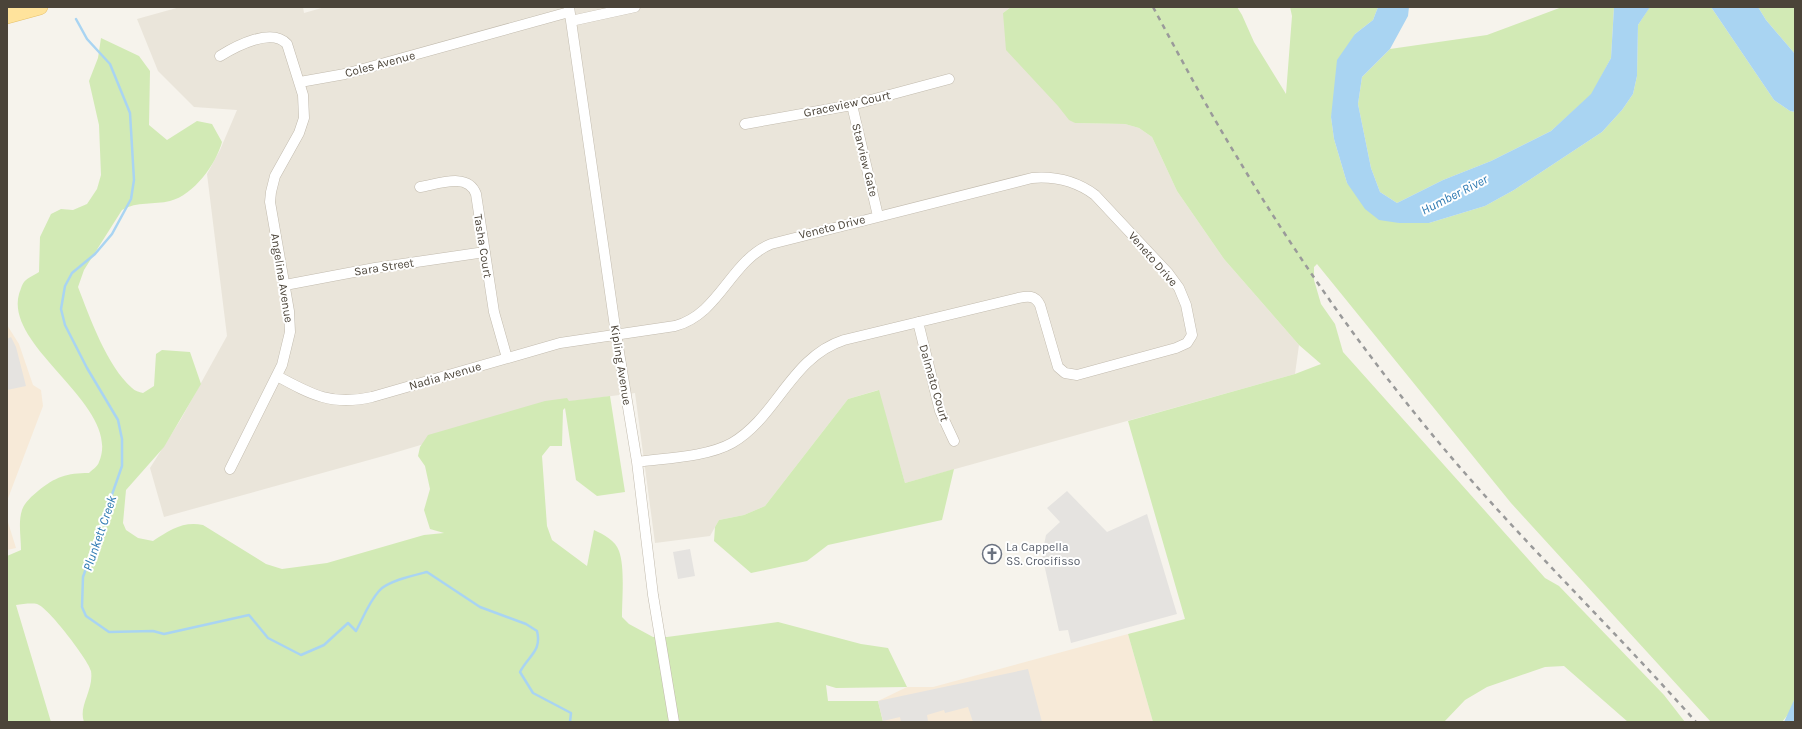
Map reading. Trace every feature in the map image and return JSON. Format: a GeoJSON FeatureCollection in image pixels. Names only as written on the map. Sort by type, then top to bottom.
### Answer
{"type":"FeatureCollection","features":[{"type":"Feature","properties":{"kind":"main road"},"geometry":{"type":"LineString","coordinates":[[7,16],[40,7]]}},
{"type":"Feature","properties":{"kind":"street","name":"Coles Avenue"},"geometry":{"type":"LineString","coordinates":[[300,82],[345,74],[570,13],[635,7]]}},
{"type":"Feature","properties":{"kind":"street","name":"Kipling Avenue"},"geometry":{"type":"LineString","coordinates":[[570,13],[616,334],[637,462],[653,595],[674,722]]}},
{"type":"Feature","properties":{"kind":"street"},"geometry":{"type":"LineString","coordinates":[[220,56],[236,46],[269,37],[278,38],[287,44],[300,82]]}},
{"type":"Feature","properties":{"kind":"street","name":"Graceview Court"},"geometry":{"type":"LineString","coordinates":[[746,124],[852,105],[949,79]]}},
{"type":"Feature","properties":{"kind":"street","name":"Angelina Avenue"},"geometry":{"type":"LineString","coordinates":[[230,469],[277,376],[286,354],[290,332],[289,311],[285,285],[271,212],[271,192],[278,169],[299,134],[302,126],[304,104],[300,82]]}},
{"type":"Feature","properties":{"kind":"street","name":"Starview Gate"},"geometry":{"type":"LineString","coordinates":[[852,105],[878,216]]}},
{"type":"Feature","properties":{"kind":"street","name":"Veneto Drive"},"geometry":{"type":"LineString","coordinates":[[616,334],[675,326],[691,320],[711,305],[745,261],[764,247],[780,240],[1032,178],[1056,178],[1076,184],[1086,189],[1104,202],[1174,281],[1183,297],[1192,330],[1190,339],[1182,346],[1088,372],[1071,375],[1065,373],[1058,367],[1037,299],[1032,296],[1018,298],[844,340],[823,349],[806,364],[753,426],[738,439],[726,446],[705,452],[637,462]]}},
{"type":"Feature","properties":{"kind":"street","name":"Tasha Court"},"geometry":{"type":"LineString","coordinates":[[420,187],[459,181],[466,182],[473,187],[476,194],[494,312],[507,358]]}},
{"type":"Feature","properties":{"kind":"street","name":"Sara Street"},"geometry":{"type":"LineString","coordinates":[[285,285],[375,268],[485,252]]}},
{"type":"Feature","properties":{"kind":"street","name":"Dalmato Court"},"geometry":{"type":"LineString","coordinates":[[918,322],[940,411],[954,441]]}},
{"type":"Feature","properties":{"kind":"street","name":"Nadia Avenue"},"geometry":{"type":"LineString","coordinates":[[277,376],[316,395],[336,401],[353,401],[372,397],[572,340],[616,334]]}},
{"type":"Feature","properties":{"kind":"shaded area"},"geometry":{"type":"Polygon","coordinates":[[[180,7],[303,7],[304,13],[325,7],[1011,7],[1003,13],[1075,123],[1125,124],[1139,128],[1152,137],[1177,191],[1224,259],[1299,345],[1295,374],[905,483],[878,390],[848,399],[765,506],[744,515],[719,520],[710,536],[655,543],[635,393],[565,402],[387,455],[164,517],[150,468],[181,419],[227,336],[207,174],[220,150],[237,110],[194,107],[158,71],[137,19],[180,7]]]}},
{"type":"Feature","properties":{"kind":"shaded area"},"geometry":{"type":"Polygon","coordinates":[[[7,325],[19,344],[33,385],[41,390],[43,406],[7,501],[7,325]]]}},
{"type":"Feature","properties":{"kind":"shaded area"},"geometry":{"type":"Polygon","coordinates":[[[11,337],[16,347],[26,386],[7,390],[7,339],[11,337]]]}},
{"type":"Feature","properties":{"kind":"shaded area"},"geometry":{"type":"Polygon","coordinates":[[[1067,491],[1107,532],[1147,514],[1177,614],[1071,643],[1068,630],[1059,631],[1042,555],[1046,535],[1060,522],[1047,508],[1067,491]]]}},
{"type":"Feature","properties":{"kind":"shaded area"},"geometry":{"type":"Polygon","coordinates":[[[7,519],[16,548],[7,550],[7,519]]]}},
{"type":"Feature","properties":{"kind":"shaded area"},"geometry":{"type":"Polygon","coordinates":[[[690,549],[695,576],[678,579],[673,552],[690,549]]]}},
{"type":"Feature","properties":{"kind":"shaded area"},"geometry":{"type":"Polygon","coordinates":[[[1128,634],[1153,722],[883,722],[878,701],[907,687],[933,687],[1128,634]]]}},
{"type":"Feature","properties":{"kind":"shaded area"},"geometry":{"type":"Polygon","coordinates":[[[1028,669],[1042,722],[973,722],[968,707],[945,713],[944,710],[927,715],[928,721],[925,722],[901,722],[900,717],[883,721],[878,701],[1028,669]]]}},
{"type":"Feature","properties":{"kind":"green space"},"geometry":{"type":"Polygon","coordinates":[[[1011,7],[1237,7],[1254,42],[1286,94],[1292,16],[1290,7],[1378,7],[1373,20],[1355,34],[1331,117],[1334,139],[1347,183],[1399,223],[1429,223],[1485,206],[1514,190],[1602,132],[1622,110],[1633,94],[1637,76],[1638,25],[1649,8],[1711,7],[1774,100],[1790,111],[1795,112],[1795,698],[1790,712],[1782,722],[1711,722],[1511,503],[1317,264],[1314,267],[1314,280],[1321,304],[1335,324],[1343,352],[1545,578],[1559,586],[1664,695],[1685,722],[1628,722],[1564,666],[1545,667],[1487,687],[1465,700],[1444,722],[1153,722],[1128,634],[1185,619],[1128,421],[1295,374],[1321,364],[1299,345],[1224,259],[1177,191],[1152,137],[1139,128],[1125,124],[1075,123],[1069,120],[1006,50],[1003,13],[1011,7]]]}},
{"type":"Feature","properties":{"kind":"green space"},"geometry":{"type":"Polygon","coordinates":[[[1562,7],[1614,7],[1611,58],[1592,94],[1551,131],[1491,161],[1443,180],[1397,203],[1380,192],[1371,168],[1358,104],[1362,77],[1390,49],[1487,35],[1562,7]]]}},
{"type":"Feature","properties":{"kind":"green space"},"geometry":{"type":"Polygon","coordinates":[[[1758,7],[1795,7],[1795,54],[1766,20],[1758,7]]]}},
{"type":"Feature","properties":{"kind":"green space"},"geometry":{"type":"Polygon","coordinates":[[[101,38],[139,56],[150,71],[149,125],[167,140],[197,121],[212,124],[222,142],[215,160],[203,178],[179,198],[164,202],[134,205],[122,210],[84,270],[78,287],[107,355],[123,379],[133,389],[143,393],[154,386],[156,354],[162,350],[190,352],[201,384],[164,447],[126,490],[123,523],[126,530],[138,538],[153,541],[171,530],[183,525],[203,525],[266,564],[282,569],[327,563],[424,535],[444,533],[430,529],[424,510],[430,489],[425,466],[418,456],[420,447],[428,435],[545,401],[567,398],[569,401],[610,396],[625,492],[597,496],[576,480],[565,408],[563,410],[562,446],[550,446],[542,456],[547,526],[552,540],[587,566],[594,530],[612,541],[617,547],[621,558],[623,583],[622,617],[629,624],[653,637],[667,637],[778,622],[861,644],[888,648],[907,687],[836,688],[826,685],[828,701],[878,701],[883,722],[84,722],[83,710],[91,678],[89,665],[50,614],[37,604],[24,604],[16,605],[51,722],[7,722],[7,556],[21,550],[20,525],[22,510],[31,497],[50,482],[68,475],[89,473],[99,462],[102,441],[95,420],[80,398],[44,356],[29,335],[19,314],[19,294],[23,284],[39,272],[40,237],[51,214],[61,209],[73,210],[87,204],[97,189],[101,175],[99,125],[89,81],[98,58],[101,38]]]}},
{"type":"Feature","properties":{"kind":"green space"},"geometry":{"type":"Polygon","coordinates":[[[879,390],[905,483],[954,469],[942,520],[828,545],[807,561],[751,573],[714,541],[715,527],[719,520],[744,515],[765,506],[848,399],[879,390]]]}},
{"type":"Feature","properties":{"kind":"water","name":"Humber River"},"geometry":{"type":"Polygon","coordinates":[[[1378,7],[1409,7],[1408,16],[1390,49],[1362,77],[1358,104],[1371,168],[1380,192],[1397,203],[1443,180],[1491,161],[1551,131],[1591,94],[1611,58],[1614,7],[1650,7],[1638,25],[1637,76],[1633,94],[1622,110],[1602,132],[1514,190],[1485,206],[1429,223],[1399,223],[1379,220],[1365,209],[1347,183],[1334,139],[1331,117],[1337,60],[1355,34],[1373,20],[1378,7]]]}},
{"type":"Feature","properties":{"kind":"water"},"geometry":{"type":"Polygon","coordinates":[[[1711,7],[1758,7],[1766,20],[1795,54],[1795,112],[1790,111],[1774,100],[1711,7]]]}},
{"type":"Feature","properties":{"kind":"water"},"geometry":{"type":"Polygon","coordinates":[[[1795,698],[1795,722],[1784,722],[1795,698]]]}},
{"type":"Feature","properties":{"kind":"waterway","name":"Plunkett Creek"},"geometry":{"type":"LineString","coordinates":[[76,19],[87,39],[110,64],[130,113],[134,180],[131,199],[112,234],[95,254],[72,273],[65,286],[61,309],[65,325],[87,368],[118,420],[122,439],[122,466],[83,577],[82,607],[86,616],[109,632],[153,631],[164,634],[249,615],[268,638],[301,655],[324,645],[348,623],[356,631],[372,600],[383,587],[402,579],[427,572],[480,607],[526,624],[537,631],[538,643],[534,653],[520,672],[533,693],[571,713],[570,722]]}},
{"type":"Feature","properties":{"kind":"railway"},"geometry":{"type":"LineString","coordinates":[[1153,7],[1215,120],[1259,194],[1306,266],[1356,337],[1408,405],[1466,475],[1696,722]]}},
{"type":"Feature","properties":{"kind":"place","name":"La Cappella SS. Crocifisso"},"geometry":{"type":"Point","coordinates":[992,554]}}]}
